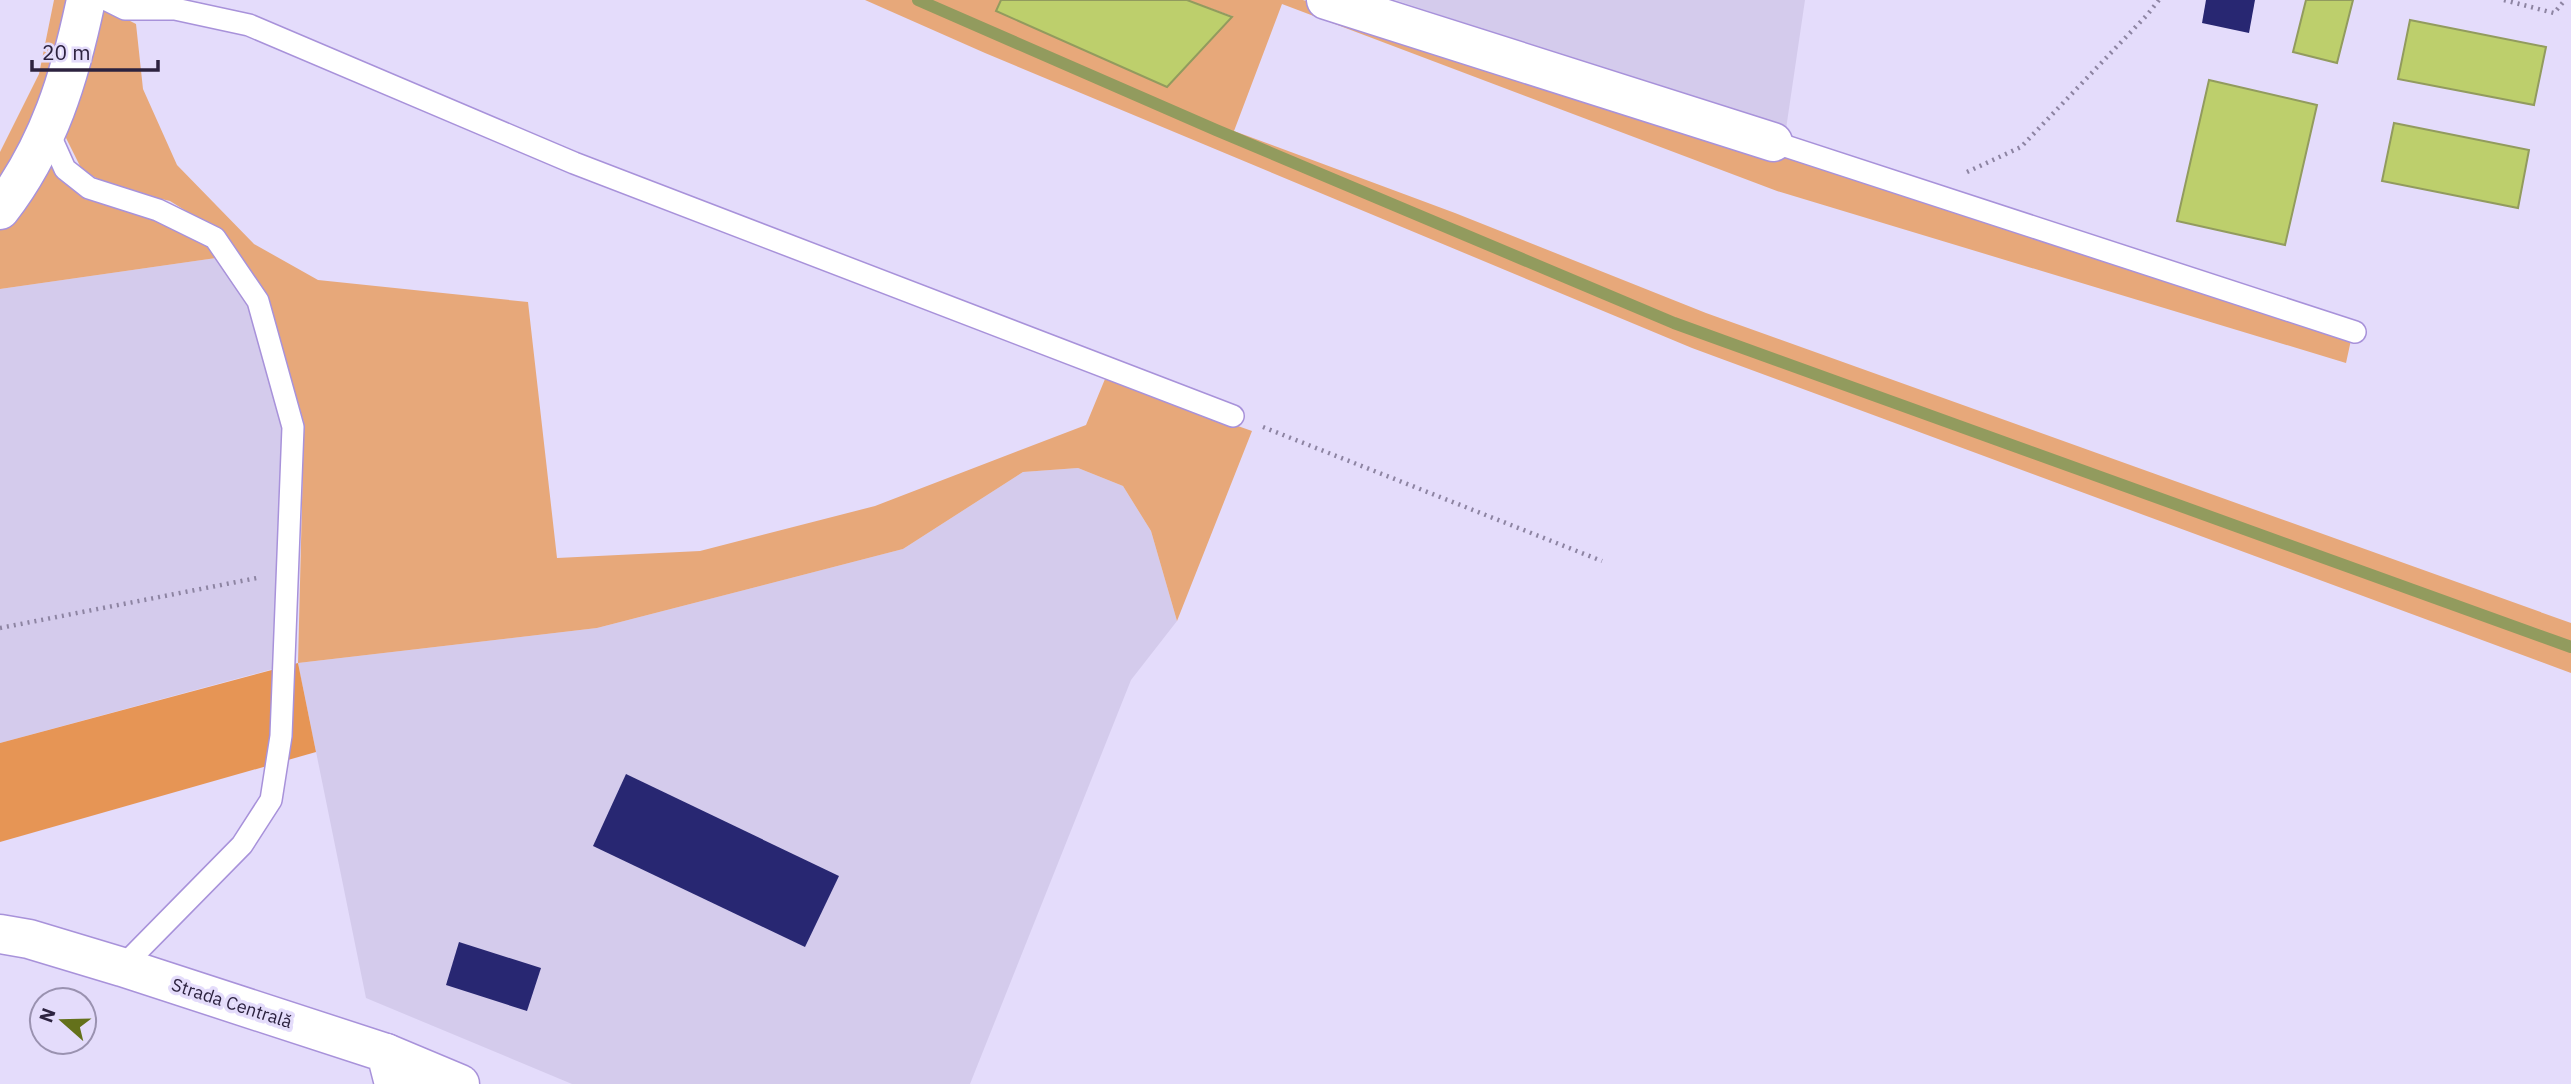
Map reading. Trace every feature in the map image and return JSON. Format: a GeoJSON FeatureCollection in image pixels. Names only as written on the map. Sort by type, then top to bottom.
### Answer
{"type":"FeatureCollection","features":[{"type":"Feature","properties":{"kind":"street"},"geometry":{"type":"LineString","coordinates":[[0,210],[18,187],[48,131],[72,63],[86,0]]}},
{"type":"Feature","properties":{"kind":"street"},"geometry":{"type":"LineString","coordinates":[[1326,0],[1773,142]]}},
{"type":"Feature","properties":{"kind":"street","name":"Strada Centrală"},"geometry":{"type":"LineString","coordinates":[[0,934],[29,939],[122,967],[390,1068],[460,1084]]}},
{"type":"Feature","properties":{"kind":"lane"},"geometry":{"type":"LineString","coordinates":[[107,0],[125,9],[175,9],[249,25],[574,163],[1233,416]]}},
{"type":"Feature","properties":{"kind":"lane"},"geometry":{"type":"LineString","coordinates":[[48,131],[65,169],[89,188],[158,210],[215,238],[258,301],[293,428],[281,736],[271,800],[242,845],[122,967]]}},
{"type":"Feature","properties":{"kind":"lane"},"geometry":{"type":"LineString","coordinates":[[1773,142],[2355,332]]}},
{"type":"Feature","properties":{"kind":"path"},"geometry":{"type":"LineString","coordinates":[[1925,191],[2021,146],[2159,0]]}},
{"type":"Feature","properties":{"kind":"path"},"geometry":{"type":"LineString","coordinates":[[2504,0],[2554,13],[2565,0]]}},
{"type":"Feature","properties":{"kind":"path"},"geometry":{"type":"LineString","coordinates":[[1233,416],[1602,561]]}},
{"type":"Feature","properties":{"kind":"path"},"geometry":{"type":"LineString","coordinates":[[0,628],[288,572]]}},
{"type":"Feature","properties":{"kind":"shaded area"},"geometry":{"type":"Polygon","coordinates":[[[54,0],[76,0],[55,89],[0,193],[0,152],[39,74],[54,0]]]}},
{"type":"Feature","properties":{"kind":"shaded area"},"geometry":{"type":"Polygon","coordinates":[[[865,0],[1001,0],[996,11],[1232,16],[1187,0],[1303,0],[2351,340],[2346,363],[1777,191],[1282,4],[1234,131],[1455,213],[1706,313],[2571,623],[2571,673],[1692,348],[985,53],[865,0]]]}},
{"type":"Feature","properties":{"kind":"shaded area"},"geometry":{"type":"Polygon","coordinates":[[[1001,0],[1187,0],[1232,17],[1167,87],[996,11],[1001,0]]]}},
{"type":"Feature","properties":{"kind":"shaded area"},"geometry":{"type":"Polygon","coordinates":[[[1395,0],[1805,0],[1786,129],[1395,0]]]}},
{"type":"Feature","properties":{"kind":"shaded area"},"geometry":{"type":"Polygon","coordinates":[[[2306,0],[2353,0],[2337,63],[2293,52],[2306,0]]]}},
{"type":"Feature","properties":{"kind":"shaded area"},"geometry":{"type":"Polygon","coordinates":[[[95,3],[136,24],[143,89],[177,165],[254,244],[318,280],[528,302],[557,558],[700,551],[875,506],[1086,425],[1105,379],[1252,431],[1177,621],[1151,531],[1123,486],[1078,468],[1023,472],[903,549],[597,628],[298,663],[304,423],[267,296],[221,233],[170,201],[114,188],[82,170],[64,134],[95,3]]]}},
{"type":"Feature","properties":{"kind":"shaded area"},"geometry":{"type":"Polygon","coordinates":[[[2410,20],[2546,47],[2534,105],[2398,79],[2410,20]]]}},
{"type":"Feature","properties":{"kind":"shaded area"},"geometry":{"type":"Polygon","coordinates":[[[2209,80],[2317,105],[2285,245],[2177,221],[2209,80]]]}},
{"type":"Feature","properties":{"kind":"shaded area"},"geometry":{"type":"Polygon","coordinates":[[[2394,123],[2529,150],[2518,208],[2382,181],[2394,123]]]}},
{"type":"Feature","properties":{"kind":"shaded area"},"geometry":{"type":"Polygon","coordinates":[[[48,156],[59,179],[85,199],[154,217],[204,243],[216,258],[0,289],[0,228],[48,156]]]}},
{"type":"Feature","properties":{"kind":"shaded area"},"geometry":{"type":"Polygon","coordinates":[[[216,258],[250,307],[285,430],[273,669],[0,743],[0,289],[216,258]]]}},
{"type":"Feature","properties":{"kind":"shaded area"},"geometry":{"type":"Polygon","coordinates":[[[1078,468],[1123,486],[1151,531],[1177,621],[1131,680],[970,1084],[572,1084],[366,998],[298,663],[597,628],[903,549],[1023,472],[1078,468]]]}},
{"type":"Feature","properties":{"kind":"shaded area"},"geometry":{"type":"Polygon","coordinates":[[[298,663],[316,752],[0,842],[0,743],[298,663]]]}},
{"type":"Feature","properties":{"kind":"building"},"geometry":{"type":"Polygon","coordinates":[[[2206,0],[2255,0],[2249,33],[2202,23],[2206,0]]]}},
{"type":"Feature","properties":{"kind":"building"},"geometry":{"type":"Polygon","coordinates":[[[626,774],[839,876],[805,947],[593,846],[626,774]]]}},
{"type":"Feature","properties":{"kind":"building"},"geometry":{"type":"Polygon","coordinates":[[[459,942],[541,968],[527,1011],[446,985],[459,942]]]}},
{"type":"Feature","properties":{"kind":"waterway"},"geometry":{"type":"LineString","coordinates":[[918,0],[1216,130],[1674,323],[2571,647]]}}]}
